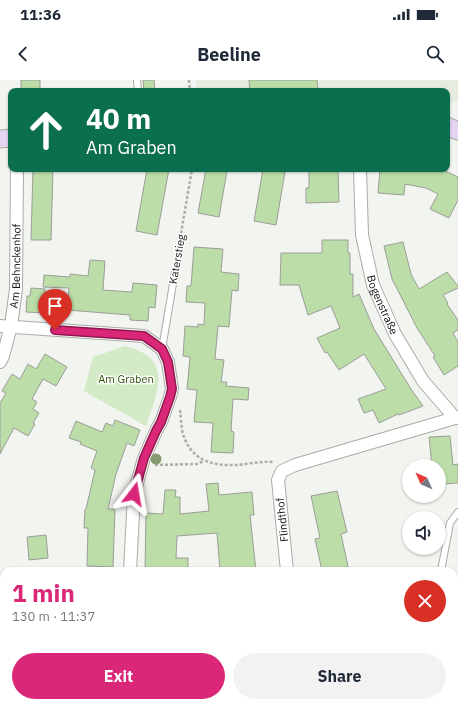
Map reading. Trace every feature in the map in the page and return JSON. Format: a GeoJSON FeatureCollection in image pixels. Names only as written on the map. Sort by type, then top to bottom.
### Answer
{"type":"FeatureCollection","features":[{"type":"Feature","properties":{"kind":"street","name":"Am Behnckenhof"},"geometry":{"type":"LineString","coordinates":[[0,362],[3,356],[5,326],[16,289],[17,172]]}},
{"type":"Feature","properties":{"kind":"street","name":"Bogenstraße"},"geometry":{"type":"LineString","coordinates":[[360,172],[362,236],[373,285],[395,334],[423,381],[457,418]]}},
{"type":"Feature","properties":{"kind":"street"},"geometry":{"type":"LineString","coordinates":[[5,326],[144,336],[162,349],[168,362],[172,389],[161,422],[141,468],[134,494],[130,567]]}},
{"type":"Feature","properties":{"kind":"street"},"geometry":{"type":"LineString","coordinates":[[282,471],[318,458],[457,418]]}},
{"type":"Feature","properties":{"kind":"street","name":"Flindthof"},"geometry":{"type":"LineString","coordinates":[[282,471],[278,480],[287,567]]}},
{"type":"Feature","properties":{"kind":"lane","name":"Katerstieg"},"geometry":{"type":"LineString","coordinates":[[162,349],[175,272]]}},
{"type":"Feature","properties":{"kind":"lane"},"geometry":{"type":"LineString","coordinates":[[442,567],[450,523],[458,512]]}},
{"type":"Feature","properties":{"kind":"path","name":"Katerstieg"},"geometry":{"type":"LineString","coordinates":[[175,272],[192,172]]}},
{"type":"Feature","properties":{"kind":"path"},"geometry":{"type":"LineString","coordinates":[[172,389],[178,398],[184,437],[192,450],[204,461],[215,464],[235,465],[273,462],[282,471]]}},
{"type":"Feature","properties":{"kind":"path"},"geometry":{"type":"LineString","coordinates":[[141,468],[150,465],[197,464],[204,461]]}},
{"type":"Feature","properties":{"kind":"shaded area"},"geometry":{"type":"Polygon","coordinates":[[[196,80],[458,80],[458,101],[450,102],[450,88],[197,88],[196,80]]]}},
{"type":"Feature","properties":{"kind":"green space","name":"Am Graben"},"geometry":{"type":"Polygon","coordinates":[[[125,346],[140,351],[151,359],[156,367],[158,388],[146,426],[84,391],[93,357],[125,346]]]}},
{"type":"Feature","properties":{"kind":"building"},"geometry":{"type":"Polygon","coordinates":[[[21,80],[40,80],[40,88],[21,88],[21,80]]]}},
{"type":"Feature","properties":{"kind":"building"},"geometry":{"type":"Polygon","coordinates":[[[143,80],[154,80],[155,88],[144,88],[143,80]]]}},
{"type":"Feature","properties":{"kind":"building"},"geometry":{"type":"Polygon","coordinates":[[[249,80],[317,80],[318,88],[250,88],[249,80]]]}},
{"type":"Feature","properties":{"kind":"building"},"geometry":{"type":"Polygon","coordinates":[[[33,172],[53,172],[51,240],[31,240],[33,172]]]}},
{"type":"Feature","properties":{"kind":"building"},"geometry":{"type":"Polygon","coordinates":[[[146,172],[168,172],[157,235],[136,231],[146,172]]]}},
{"type":"Feature","properties":{"kind":"building"},"geometry":{"type":"Polygon","coordinates":[[[205,172],[227,172],[219,217],[198,213],[205,172]]]}},
{"type":"Feature","properties":{"kind":"building"},"geometry":{"type":"Polygon","coordinates":[[[262,172],[285,172],[276,225],[254,221],[262,172]]]}},
{"type":"Feature","properties":{"kind":"building"},"geometry":{"type":"Polygon","coordinates":[[[309,172],[338,172],[339,202],[306,203],[306,188],[309,188],[309,172]]]}},
{"type":"Feature","properties":{"kind":"building"},"geometry":{"type":"Polygon","coordinates":[[[380,172],[447,172],[458,177],[458,200],[449,218],[430,209],[438,194],[426,188],[405,184],[404,195],[378,193],[380,172]]]}},
{"type":"Feature","properties":{"kind":"building"},"geometry":{"type":"Polygon","coordinates":[[[322,240],[348,240],[348,253],[350,253],[350,274],[353,274],[353,297],[359,294],[374,329],[423,406],[399,415],[398,414],[379,423],[373,410],[364,413],[358,399],[386,389],[364,354],[339,370],[327,352],[325,353],[317,338],[340,328],[331,306],[308,315],[299,285],[280,285],[281,253],[322,253],[322,240]]]}},
{"type":"Feature","properties":{"kind":"building"},"geometry":{"type":"Polygon","coordinates":[[[403,242],[411,274],[419,289],[447,272],[458,286],[458,288],[443,295],[448,303],[447,304],[458,320],[458,330],[453,333],[458,342],[458,366],[444,375],[433,357],[435,356],[417,328],[392,279],[384,246],[403,242]]]}},
{"type":"Feature","properties":{"kind":"building"},"geometry":{"type":"Polygon","coordinates":[[[194,247],[223,249],[221,272],[239,274],[238,291],[232,290],[229,327],[218,326],[215,359],[224,360],[221,382],[227,382],[226,386],[249,388],[248,400],[233,399],[231,431],[234,432],[233,453],[211,452],[213,423],[194,422],[197,390],[187,389],[190,357],[183,356],[185,326],[198,327],[198,324],[204,325],[205,303],[186,302],[187,286],[191,286],[194,247]]]}},
{"type":"Feature","properties":{"kind":"building"},"geometry":{"type":"Polygon","coordinates":[[[90,260],[105,261],[103,290],[132,292],[133,283],[157,285],[155,308],[149,307],[148,321],[130,320],[130,315],[67,310],[69,288],[43,287],[44,275],[70,277],[70,274],[88,276],[90,260]]]}},
{"type":"Feature","properties":{"kind":"building"},"geometry":{"type":"Polygon","coordinates":[[[31,288],[45,289],[43,313],[26,312],[27,296],[30,296],[31,288]]]}},
{"type":"Feature","properties":{"kind":"building"},"geometry":{"type":"Polygon","coordinates":[[[45,354],[67,367],[56,386],[43,379],[32,399],[37,402],[33,409],[39,413],[33,423],[35,424],[28,436],[14,428],[0,454],[0,403],[6,393],[2,391],[12,374],[20,379],[28,364],[36,369],[45,354]]]}},
{"type":"Feature","properties":{"kind":"building"},"geometry":{"type":"Polygon","coordinates":[[[115,420],[140,430],[134,446],[127,443],[116,474],[108,509],[115,509],[113,567],[87,566],[88,528],[84,528],[85,509],[95,470],[91,468],[97,451],[80,444],[81,442],[69,438],[76,421],[102,432],[106,423],[113,426],[115,420]]]}},
{"type":"Feature","properties":{"kind":"building"},"geometry":{"type":"Polygon","coordinates":[[[450,436],[453,465],[458,464],[458,483],[446,484],[446,459],[431,459],[429,437],[450,436]]]}},
{"type":"Feature","properties":{"kind":"building"},"geometry":{"type":"Polygon","coordinates":[[[218,483],[219,495],[252,492],[254,515],[250,515],[256,567],[220,567],[217,533],[177,536],[176,558],[188,558],[188,567],[145,567],[146,513],[163,514],[165,490],[176,490],[175,497],[180,497],[180,514],[209,511],[206,484],[218,483]]]}},
{"type":"Feature","properties":{"kind":"building"},"geometry":{"type":"Polygon","coordinates":[[[337,491],[347,532],[341,534],[348,567],[321,567],[315,539],[320,538],[311,496],[337,491]]]}},
{"type":"Feature","properties":{"kind":"building"},"geometry":{"type":"Polygon","coordinates":[[[46,535],[48,558],[29,560],[27,537],[46,535]]]}},
{"type":"Feature","properties":{"kind":"route"},"geometry":{"type":"LineString","coordinates":[[55,330],[144,336],[162,349],[168,362],[172,389],[161,422],[144,458],[134,494]]}}]}
